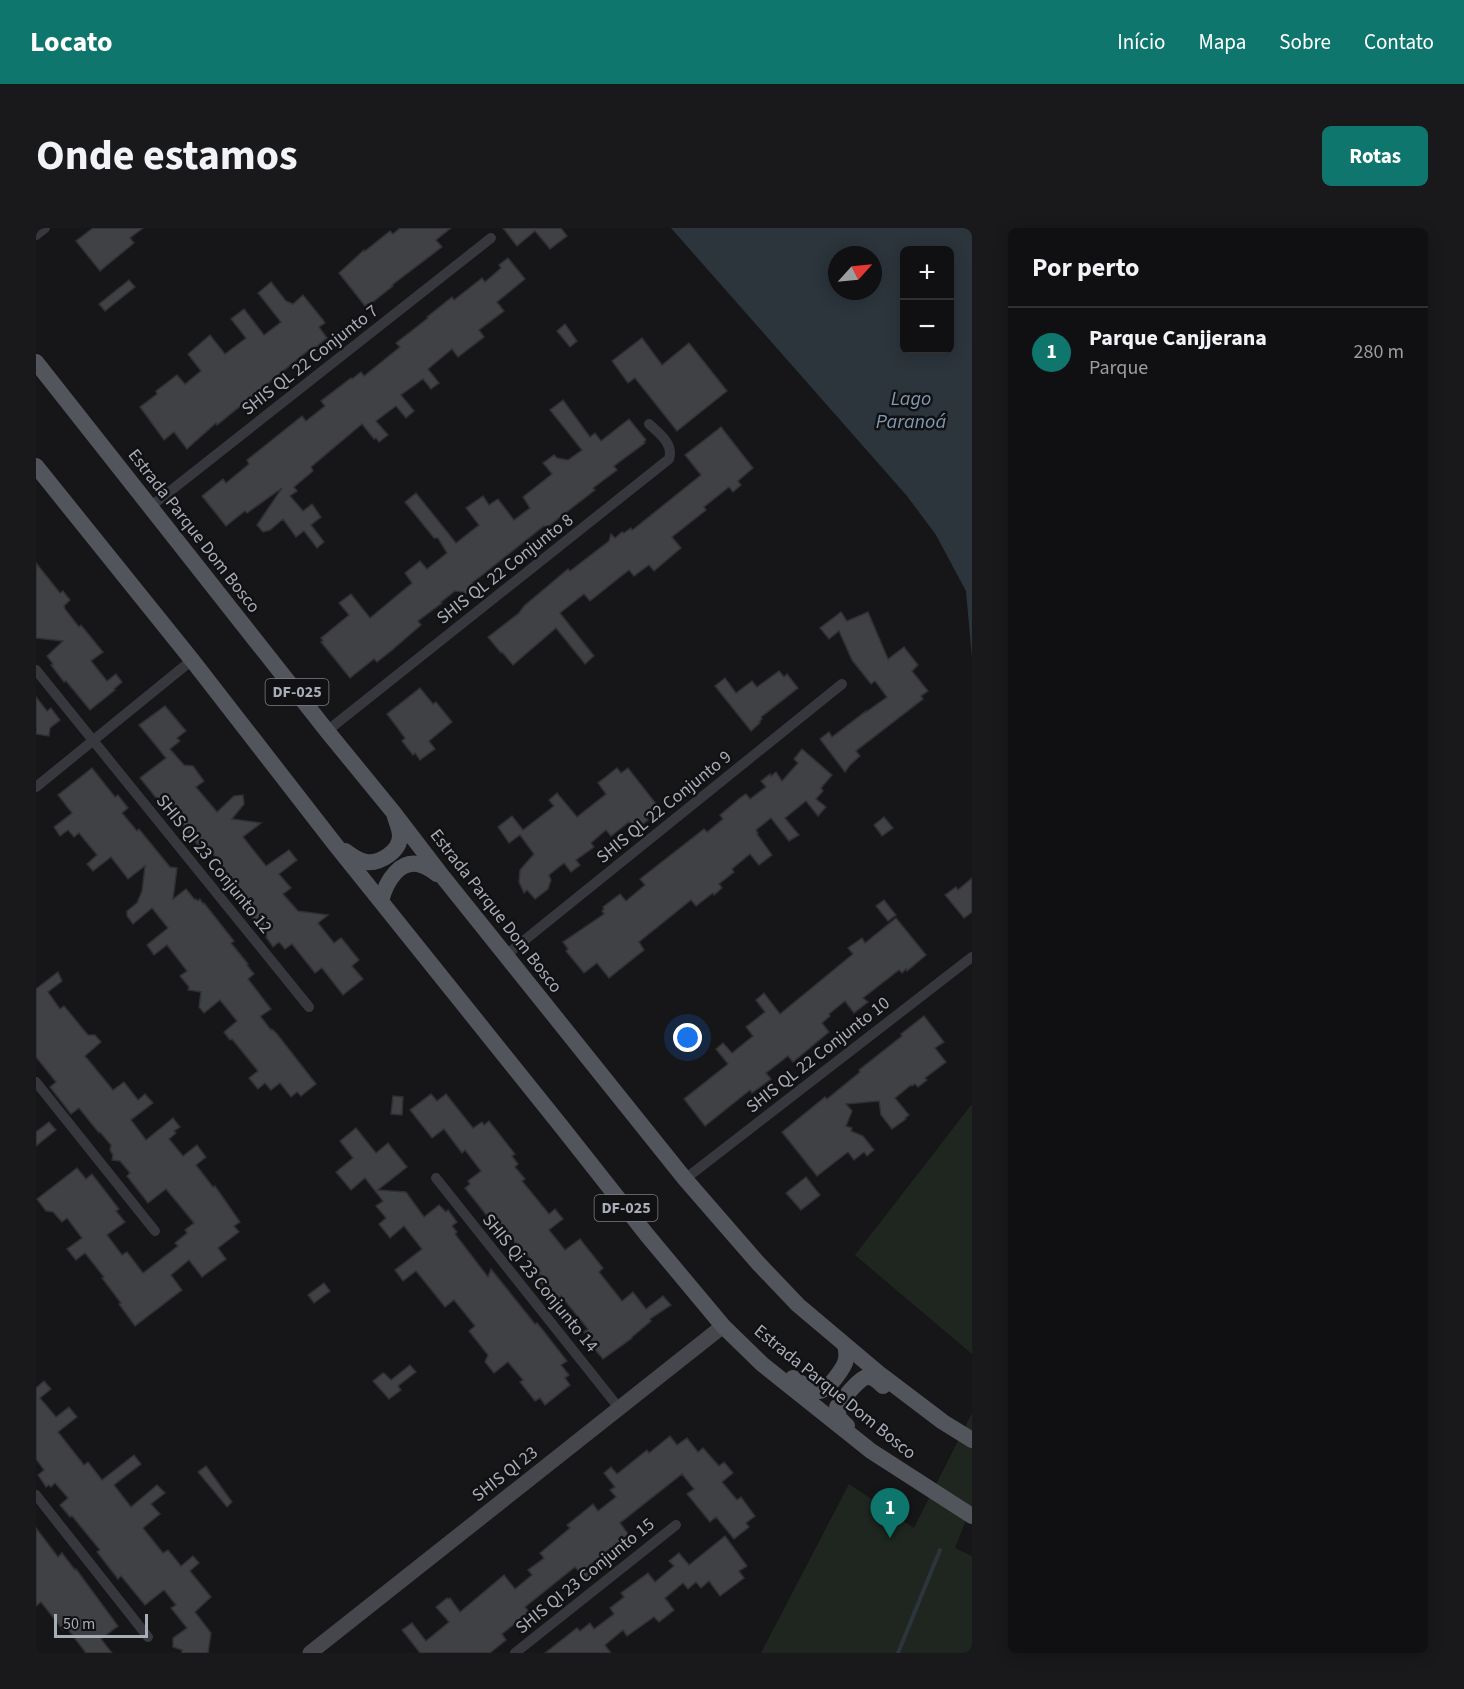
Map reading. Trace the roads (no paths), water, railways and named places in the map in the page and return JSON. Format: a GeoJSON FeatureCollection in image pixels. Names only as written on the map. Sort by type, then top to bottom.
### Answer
{"type":"FeatureCollection","features":[{"type":"Feature","properties":{"kind":"main road","name":"Estrada Parque Dom Bosco"},"geometry":{"type":"LineString","coordinates":[[36,362],[685,1179],[798,1305],[880,1375],[943,1422],[972,1440]]}},
{"type":"Feature","properties":{"kind":"main road"},"geometry":{"type":"LineString","coordinates":[[36,384],[59,391]]}},
{"type":"Feature","properties":{"kind":"main road","name":"Estrada Parque Dom Bosco"},"geometry":{"type":"LineString","coordinates":[[36,466],[647,1235],[723,1326],[762,1364],[871,1451],[972,1516]]}},
{"type":"Feature","properties":{"kind":"main road"},"geometry":{"type":"LineString","coordinates":[[334,843],[359,860],[368,863],[378,861],[398,846],[400,836],[394,813]]}},
{"type":"Feature","properties":{"kind":"main road"},"geometry":{"type":"LineString","coordinates":[[381,901],[391,876],[400,869],[413,864],[423,865],[443,877]]}},
{"type":"Feature","properties":{"kind":"main road"},"geometry":{"type":"LineString","coordinates":[[762,1364],[812,1389],[824,1390],[845,1364],[847,1353],[845,1345]]}},
{"type":"Feature","properties":{"kind":"main road"},"geometry":{"type":"LineString","coordinates":[[871,1451],[839,1418],[837,1413],[839,1404],[860,1379],[873,1378],[912,1409],[943,1422]]}},
{"type":"Feature","properties":{"kind":"street"},"geometry":{"type":"LineString","coordinates":[[36,235],[45,228]]}},
{"type":"Feature","properties":{"kind":"street","name":"SHIS QL 22 Conjunto 7"},"geometry":{"type":"LineString","coordinates":[[150,507],[490,238]]}},
{"type":"Feature","properties":{"kind":"street","name":"SHIS QL 22 Conjunto 8"},"geometry":{"type":"LineString","coordinates":[[327,731],[669,459],[671,454],[666,440],[649,424]]}},
{"type":"Feature","properties":{"kind":"street"},"geometry":{"type":"LineString","coordinates":[[36,787],[192,660]]}},
{"type":"Feature","properties":{"kind":"street","name":"SHIS QI 23 Conjunto 12"},"geometry":{"type":"LineString","coordinates":[[36,670],[309,1007]]}},
{"type":"Feature","properties":{"kind":"street","name":"SHIS QL 22 Conjunto 9"},"geometry":{"type":"LineString","coordinates":[[506,956],[842,684]]}},
{"type":"Feature","properties":{"kind":"street","name":"SHIS QL 22 Conjunto 10"},"geometry":{"type":"LineString","coordinates":[[685,1179],[972,957]]}},
{"type":"Feature","properties":{"kind":"street"},"geometry":{"type":"LineString","coordinates":[[36,1082],[155,1231]]}},
{"type":"Feature","properties":{"kind":"street","name":"SHIS Qi 23 Conjunto 14"},"geometry":{"type":"LineString","coordinates":[[436,1178],[619,1408]]}},
{"type":"Feature","properties":{"kind":"street","name":"SHIS QI 23"},"geometry":{"type":"LineString","coordinates":[[310,1653],[723,1326]]}},
{"type":"Feature","properties":{"kind":"street"},"geometry":{"type":"LineString","coordinates":[[36,1495],[148,1637]]}},
{"type":"Feature","properties":{"kind":"street","name":"SHIS QI 23 Conjunto 15"},"geometry":{"type":"LineString","coordinates":[[515,1653],[676,1525]]}},
{"type":"Feature","properties":{"kind":"water","name":"Lago Paranoá"},"geometry":{"type":"Polygon","coordinates":[[[671,228],[972,228],[972,658],[966,591],[936,535],[907,496],[671,228]]]}},
{"type":"Feature","properties":{"kind":"waterway"},"geometry":{"type":"LineString","coordinates":[[898,1653],[940,1550]]}},
{"type":"Feature","properties":{"kind":"place","name":"Parque Canjjerana"},"geometry":{"type":"Point","coordinates":[890,1538]}}]}
